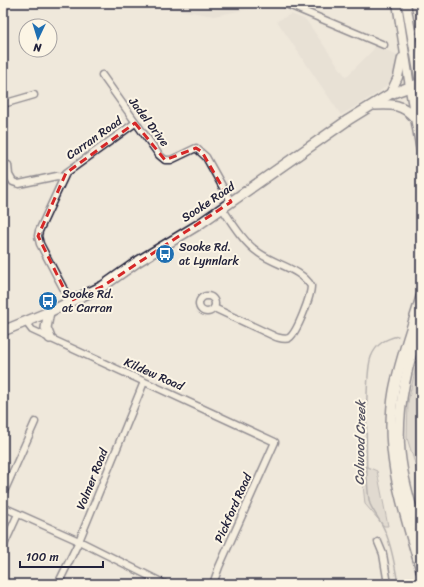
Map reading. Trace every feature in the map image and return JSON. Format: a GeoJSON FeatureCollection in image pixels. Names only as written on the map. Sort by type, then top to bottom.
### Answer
{"type":"FeatureCollection","features":[{"type":"Feature","properties":{"kind":"main road"},"geometry":{"type":"LineString","coordinates":[[397,3],[403,51],[421,148]]}},
{"type":"Feature","properties":{"kind":"main road"},"geometry":{"type":"LineString","coordinates":[[406,3],[421,84]]}},
{"type":"Feature","properties":{"kind":"main road"},"geometry":{"type":"LineString","coordinates":[[390,94],[400,70],[403,51]]}},
{"type":"Feature","properties":{"kind":"main road"},"geometry":{"type":"LineString","coordinates":[[414,52],[421,60]]}},
{"type":"Feature","properties":{"kind":"main road","name":"Sooke Road"},"geometry":{"type":"LineString","coordinates":[[3,331],[49,312],[103,286],[137,262],[231,202],[342,124],[390,94],[421,84]]}},
{"type":"Feature","properties":{"kind":"main road"},"geometry":{"type":"LineString","coordinates":[[373,105],[392,104],[401,106],[415,118]]}},
{"type":"Feature","properties":{"kind":"main road"},"geometry":{"type":"LineString","coordinates":[[421,297],[398,371],[391,416],[391,438],[397,483],[421,570]]}},
{"type":"Feature","properties":{"kind":"main road"},"geometry":{"type":"LineString","coordinates":[[49,312],[46,328],[50,338]]}},
{"type":"Feature","properties":{"kind":"main road"},"geometry":{"type":"LineString","coordinates":[[421,324],[406,372],[399,421],[400,451],[406,489],[421,540]]}},
{"type":"Feature","properties":{"kind":"main road"},"geometry":{"type":"LineString","coordinates":[[3,326],[14,327]]}},
{"type":"Feature","properties":{"kind":"street"},"geometry":{"type":"LineString","coordinates":[[284,3],[384,45]]}},
{"type":"Feature","properties":{"kind":"street","name":"Jadel Drive"},"geometry":{"type":"LineString","coordinates":[[102,75],[135,123],[165,160],[171,160],[196,148],[202,152],[231,202]]}},
{"type":"Feature","properties":{"kind":"street"},"geometry":{"type":"LineString","coordinates":[[3,104],[34,95]]}},
{"type":"Feature","properties":{"kind":"street","name":"Carran Road"},"geometry":{"type":"LineString","coordinates":[[70,301],[38,236],[63,177],[70,169],[135,123]]}},
{"type":"Feature","properties":{"kind":"street"},"geometry":{"type":"LineString","coordinates":[[8,165],[9,175],[13,182],[19,184],[57,176],[63,177]]}},
{"type":"Feature","properties":{"kind":"street"},"geometry":{"type":"LineString","coordinates":[[214,308],[283,339],[288,338],[293,334],[311,294],[311,286],[304,276],[258,252],[245,240],[222,208]]}},
{"type":"Feature","properties":{"kind":"street","name":"Kildew Road"},"geometry":{"type":"LineString","coordinates":[[26,322],[32,330],[275,442]]}},
{"type":"Feature","properties":{"kind":"street","name":"Volmer Road"},"geometry":{"type":"LineString","coordinates":[[58,584],[79,541],[144,382]]}},
{"type":"Feature","properties":{"kind":"street"},"geometry":{"type":"LineString","coordinates":[[3,494],[35,422]]}},
{"type":"Feature","properties":{"kind":"street","name":"Pickford Road"},"geometry":{"type":"LineString","coordinates":[[213,584],[219,567],[275,442]]}},
{"type":"Feature","properties":{"kind":"street"},"geometry":{"type":"LineString","coordinates":[[3,507],[79,541],[165,584]]}},
{"type":"Feature","properties":{"kind":"street"},"geometry":{"type":"LineString","coordinates":[[3,547],[18,514]]}},
{"type":"Feature","properties":{"kind":"street"},"geometry":{"type":"LineString","coordinates":[[378,542],[384,554],[388,584]]}},
{"type":"Feature","properties":{"kind":"highlighted area"},"geometry":{"type":"Polygon","coordinates":[[[135,123],[165,160],[196,148],[202,152],[231,202],[103,286],[70,301],[38,236],[66,173],[135,123]]]}},
{"type":"Feature","properties":{"kind":"shaded area"},"geometry":{"type":"Polygon","coordinates":[[[139,3],[255,3],[253,8],[214,16],[139,3]]]}},
{"type":"Feature","properties":{"kind":"shaded area"},"geometry":{"type":"Polygon","coordinates":[[[291,14],[306,20],[346,77],[373,50],[375,46],[396,54],[395,70],[388,84],[379,92],[341,115],[277,21],[291,14]]]}},
{"type":"Feature","properties":{"kind":"shaded area"},"geometry":{"type":"Polygon","coordinates":[[[421,344],[421,483],[407,438],[408,402],[421,344]]]}},
{"type":"Feature","properties":{"kind":"shaded area"},"geometry":{"type":"Polygon","coordinates":[[[365,466],[377,471],[388,526],[384,526],[365,504],[362,475],[365,466]]]}},
{"type":"Feature","properties":{"kind":"waterway","name":"Colwood Creek"},"geometry":{"type":"LineString","coordinates":[[398,336],[378,345],[371,357],[369,367],[366,430],[367,476],[370,504],[382,524],[390,544],[398,584]]}},
{"type":"Feature","properties":{"kind":"place","name":"Sooke Rd. at Lynnlark"},"geometry":{"type":"Point","coordinates":[165,254]}},
{"type":"Feature","properties":{"kind":"place","name":"Sooke Rd. at Carran"},"geometry":{"type":"Point","coordinates":[48,301]}}]}
